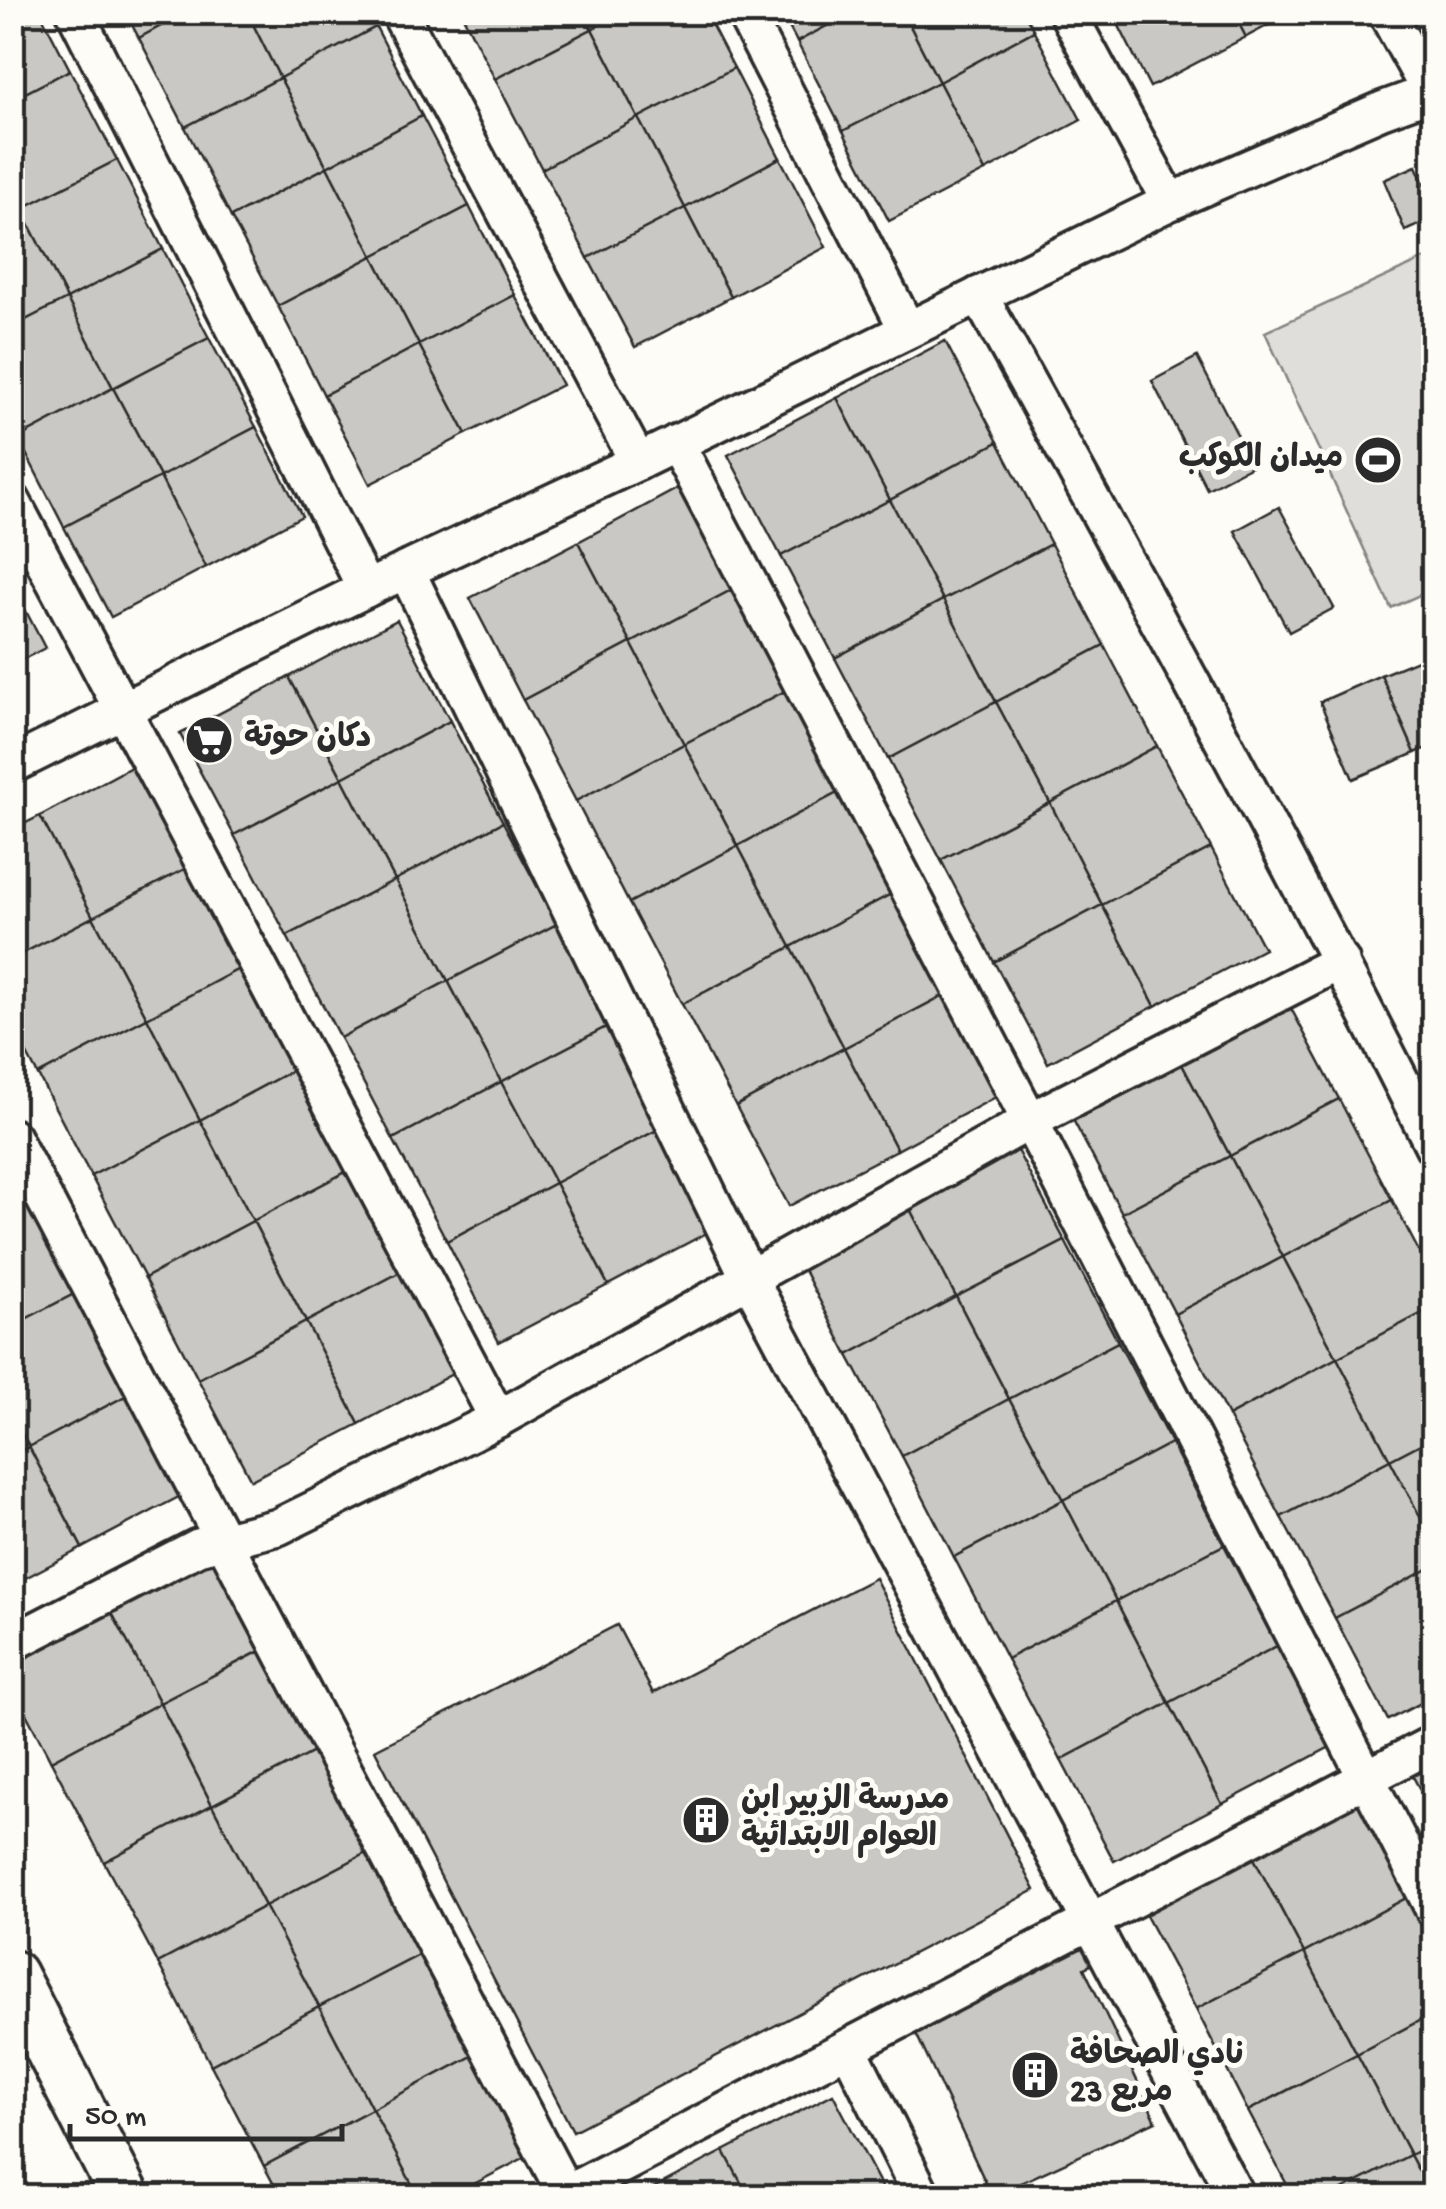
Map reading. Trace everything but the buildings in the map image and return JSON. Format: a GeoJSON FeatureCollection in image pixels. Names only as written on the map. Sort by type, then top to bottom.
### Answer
{"type":"FeatureCollection","features":[{"type":"Feature","properties":{"kind":"street"},"geometry":{"type":"LineString","coordinates":[[75,12],[366,589]]}},
{"type":"Feature","properties":{"kind":"street"},"geometry":{"type":"LineString","coordinates":[[400,12],[638,462]]}},
{"type":"Feature","properties":{"kind":"street"},"geometry":{"type":"LineString","coordinates":[[744,12],[907,329]]}},
{"type":"Feature","properties":{"kind":"street"},"geometry":{"type":"LineString","coordinates":[[1068,12],[1170,202]]}},
{"type":"Feature","properties":{"kind":"street"},"geometry":{"type":"LineString","coordinates":[[12,765],[366,589],[638,462],[1170,202],[1432,91],[1386,12]]}},
{"type":"Feature","properties":{"kind":"street"},"geometry":{"type":"LineString","coordinates":[[979,295],[1224,740],[1434,1147]]}},
{"type":"Feature","properties":{"kind":"street"},"geometry":{"type":"LineString","coordinates":[[676,443],[1030,1121],[1434,1910]]}},
{"type":"Feature","properties":{"kind":"street"},"geometry":{"type":"LineString","coordinates":[[12,501],[498,1419]]}},
{"type":"Feature","properties":{"kind":"street"},"geometry":{"type":"LineString","coordinates":[[406,570],[749,1278],[1236,2196]]}},
{"type":"Feature","properties":{"kind":"street"},"geometry":{"type":"LineString","coordinates":[[12,1643],[198,1547],[278,1527],[498,1419],[1030,1121],[1341,961]]}},
{"type":"Feature","properties":{"kind":"street"},"geometry":{"type":"LineString","coordinates":[[12,1137],[565,2196],[1434,1742]]}},
{"type":"Feature","properties":{"kind":"street"},"geometry":{"type":"LineString","coordinates":[[18,2001],[125,2196]]}},
{"type":"Feature","properties":{"kind":"street"},"geometry":{"type":"LineString","coordinates":[[849,2049],[922,2196]]}},
{"type":"Feature","properties":{"kind":"shaded area","name":"ميدان الكوكب"},"geometry":{"type":"Polygon","coordinates":[[[1433,255],[1433,589],[1391,608],[1265,332],[1433,255]]]}},
{"type":"Feature","properties":{"kind":"place","name":"ميدان الكوكب"},"geometry":{"type":"Point","coordinates":[1378,460]}},
{"type":"Feature","properties":{"kind":"place","name":"دكان حوتة"},"geometry":{"type":"Point","coordinates":[209,740]}},
{"type":"Feature","properties":{"kind":"place","name":"مدرسة الزبير ابن العوام الابتدائية"},"geometry":{"type":"Point","coordinates":[706,1820]}},
{"type":"Feature","properties":{"kind":"place","name":"نادي الصحافة مربع 23"},"geometry":{"type":"Point","coordinates":[1035,2075]}}]}
